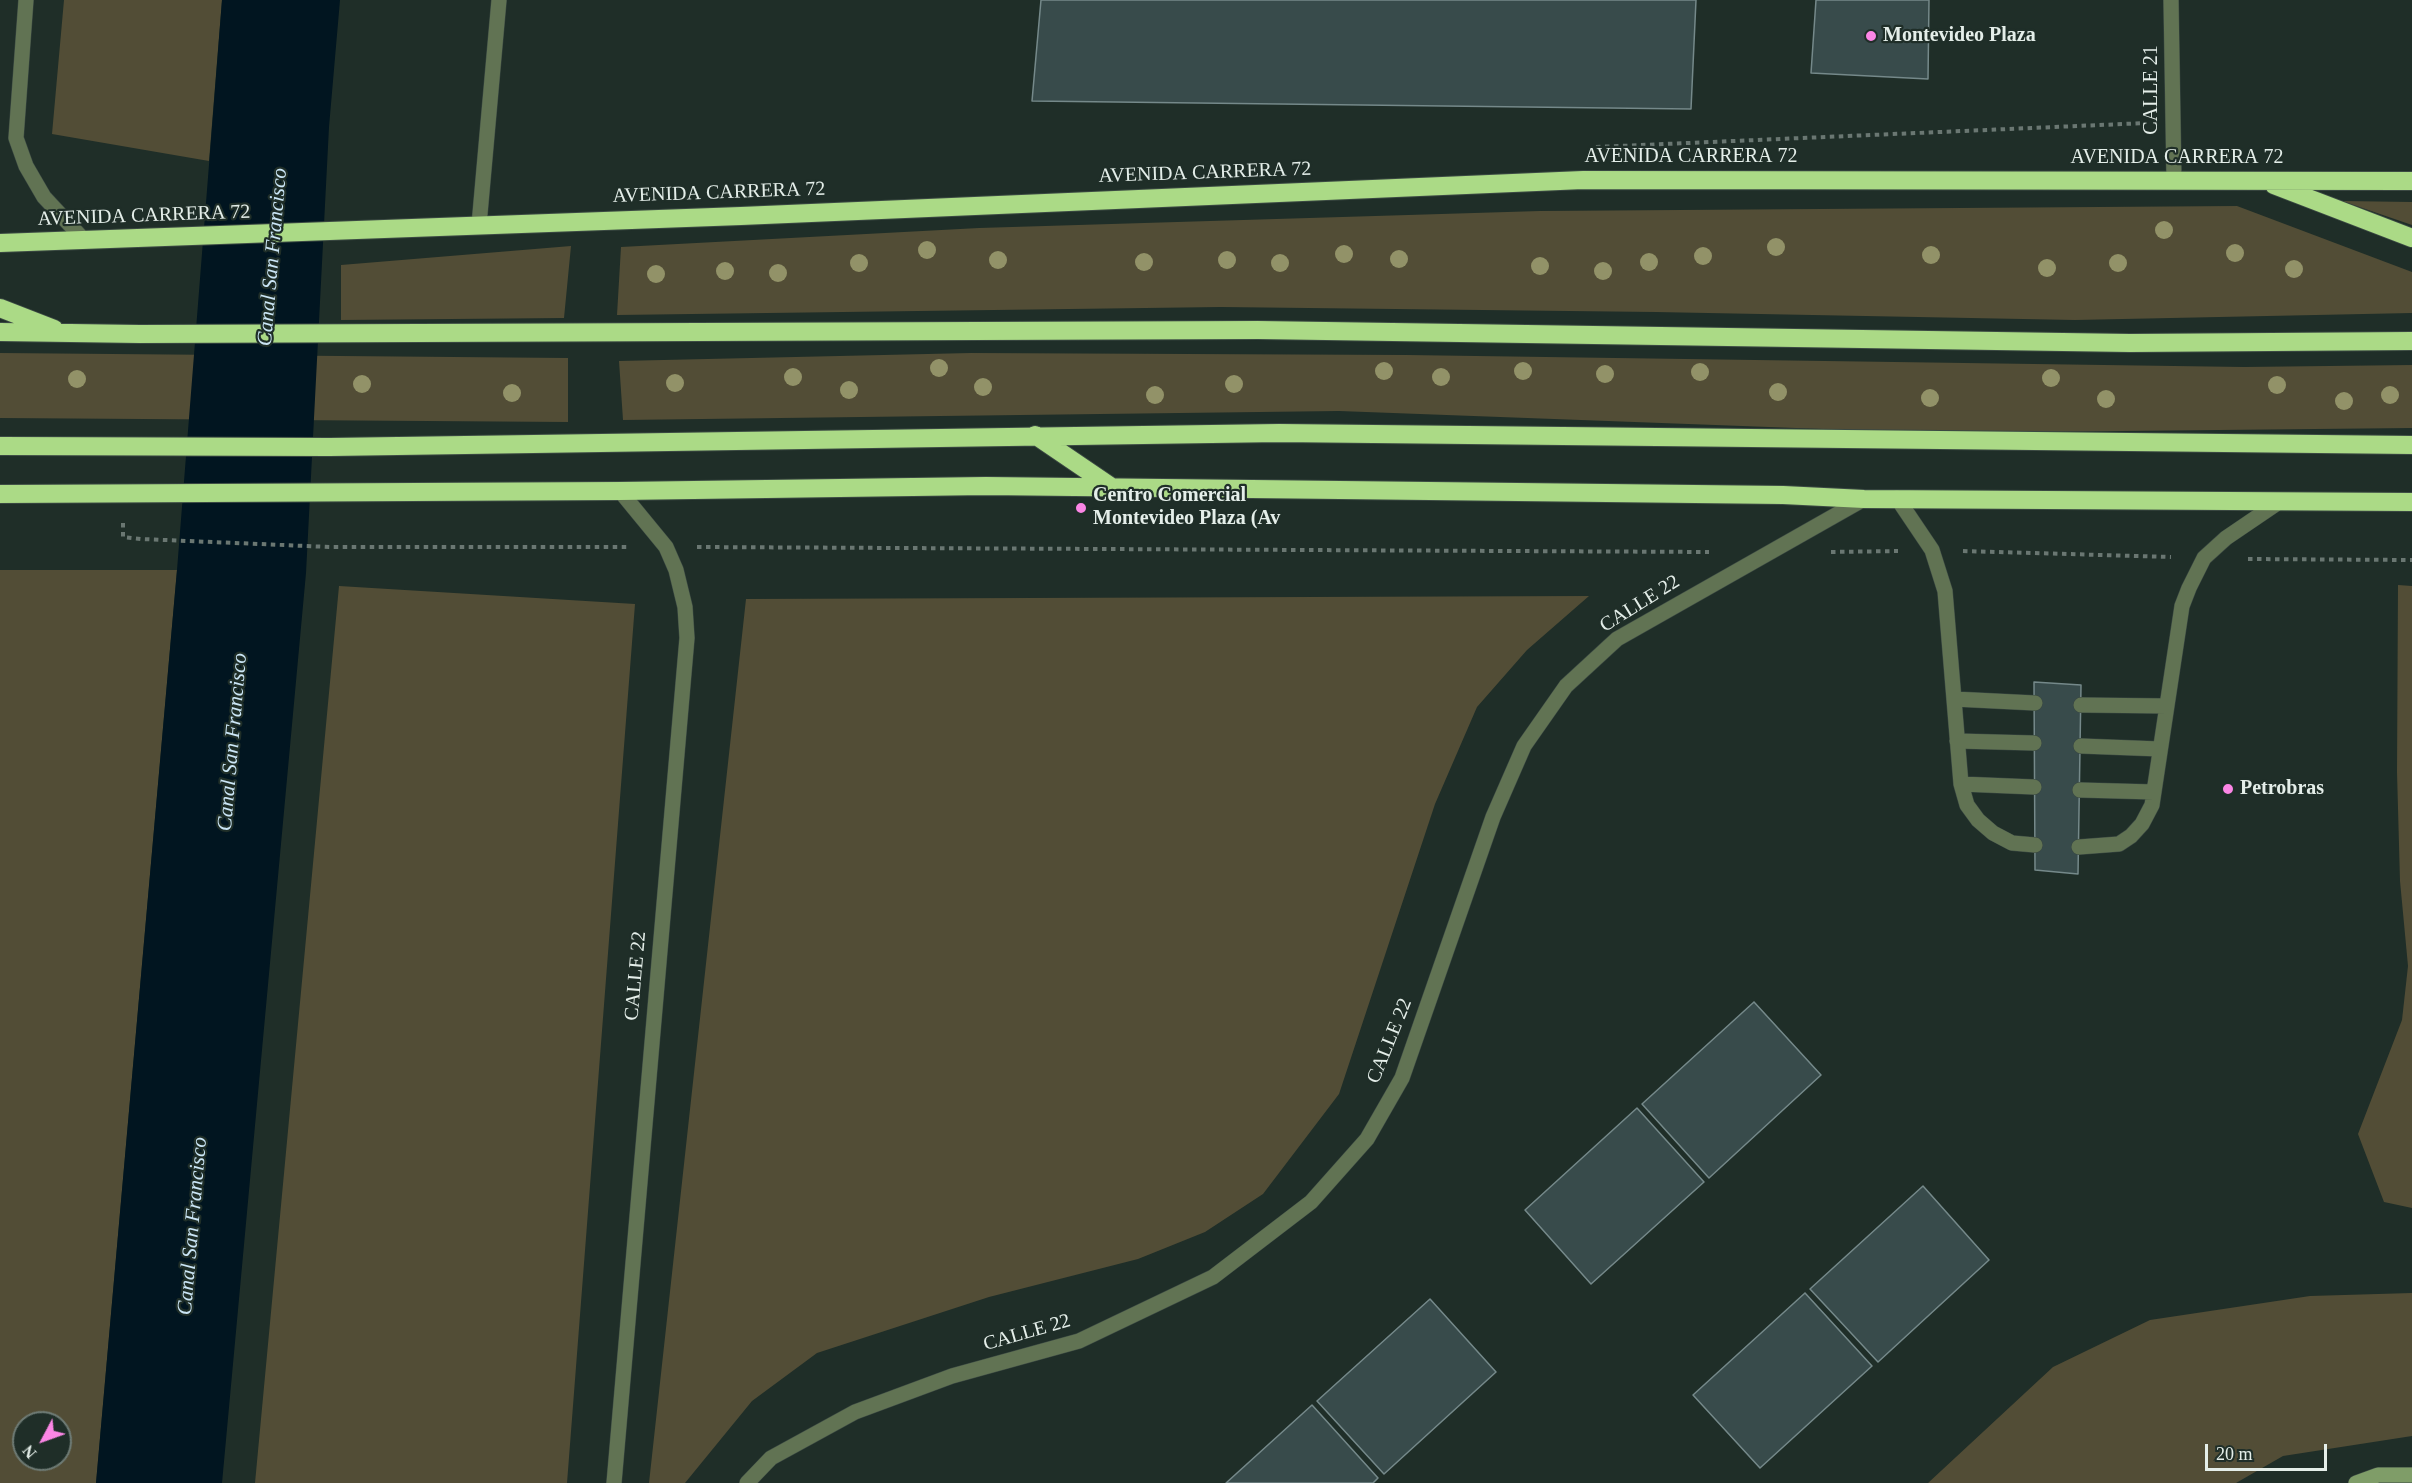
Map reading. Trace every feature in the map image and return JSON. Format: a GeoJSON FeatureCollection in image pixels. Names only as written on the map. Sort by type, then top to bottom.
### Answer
{"type":"FeatureCollection","features":[{"type":"Feature","properties":{"kind":"highway","name":"AVENIDA CARRERA 72"},"geometry":{"type":"LineString","coordinates":[[0,243],[331,232],[1583,180],[2412,181]]}},
{"type":"Feature","properties":{"kind":"highway"},"geometry":{"type":"LineString","coordinates":[[2263,181],[2412,238]]}},
{"type":"Feature","properties":{"kind":"highway"},"geometry":{"type":"LineString","coordinates":[[0,308],[67,333]]}},
{"type":"Feature","properties":{"kind":"highway"},"geometry":{"type":"LineString","coordinates":[[0,332],[331,334],[1258,330],[2130,343],[2412,341]]}},
{"type":"Feature","properties":{"kind":"highway"},"geometry":{"type":"LineString","coordinates":[[0,446],[330,447],[1035,435],[1303,433],[2412,445]]}},
{"type":"Feature","properties":{"kind":"highway"},"geometry":{"type":"LineString","coordinates":[[1035,435],[1113,488]]}},
{"type":"Feature","properties":{"kind":"highway"},"geometry":{"type":"LineString","coordinates":[[0,494],[620,491],[986,486],[1783,495],[1863,499],[2412,502]]}},
{"type":"Feature","properties":{"kind":"street"},"geometry":{"type":"LineString","coordinates":[[26,0],[16,138],[26,166],[44,197],[84,240]]}},
{"type":"Feature","properties":{"kind":"street"},"geometry":{"type":"LineString","coordinates":[[479,225],[499,0]]}},
{"type":"Feature","properties":{"kind":"street","name":"CALLE 21"},"geometry":{"type":"LineString","coordinates":[[2171,0],[2174,180]]}},
{"type":"Feature","properties":{"kind":"street","name":"CALLE 22"},"geometry":{"type":"LineString","coordinates":[[614,1483],[687,638],[685,607],[676,570],[666,547],[620,491]]}},
{"type":"Feature","properties":{"kind":"street"},"geometry":{"type":"LineString","coordinates":[[1897,498],[1932,550],[1945,591],[1961,784],[1967,804],[1978,820],[1993,833],[2012,843],[2035,845]]}},
{"type":"Feature","properties":{"kind":"street","name":"CALLE 22"},"geometry":{"type":"LineString","coordinates":[[747,1483],[771,1458],[855,1412],[952,1376],[1079,1341],[1213,1277],[1311,1202],[1367,1139],[1402,1078],[1493,817],[1524,746],[1566,686],[1617,639],[1863,499]]}},
{"type":"Feature","properties":{"kind":"street"},"geometry":{"type":"LineString","coordinates":[[2079,847],[2119,843],[2131,836],[2142,824],[2152,805],[2182,606],[2204,558],[2226,538],[2279,502]]}},
{"type":"Feature","properties":{"kind":"street"},"geometry":{"type":"LineString","coordinates":[[1954,699],[2035,703]]}},
{"type":"Feature","properties":{"kind":"street"},"geometry":{"type":"LineString","coordinates":[[2081,705],[2167,706]]}},
{"type":"Feature","properties":{"kind":"street"},"geometry":{"type":"LineString","coordinates":[[1957,741],[2034,744]]}},
{"type":"Feature","properties":{"kind":"street"},"geometry":{"type":"LineString","coordinates":[[2081,746],[2160,749]]}},
{"type":"Feature","properties":{"kind":"street"},"geometry":{"type":"LineString","coordinates":[[1961,784],[2034,787]]}},
{"type":"Feature","properties":{"kind":"street"},"geometry":{"type":"LineString","coordinates":[[2080,790],[2154,792]]}},
{"type":"Feature","properties":{"kind":"street"},"geometry":{"type":"LineString","coordinates":[[2356,1483],[2378,1475],[2412,1475]]}},
{"type":"Feature","properties":{"kind":"path"},"geometry":{"type":"LineString","coordinates":[[1870,135],[2174,122]]}},
{"type":"Feature","properties":{"kind":"path"},"geometry":{"type":"LineString","coordinates":[[123,537],[330,547],[1713,552]]}},
{"type":"Feature","properties":{"kind":"path"},"geometry":{"type":"LineString","coordinates":[[1827,552],[1932,550],[2204,558],[2412,560]]}},
{"type":"Feature","properties":{"kind":"shaded area"},"geometry":{"type":"Polygon","coordinates":[[[64,0],[222,0],[209,161],[52,134],[64,0]]]}},
{"type":"Feature","properties":{"kind":"shaded area"},"geometry":{"type":"Polygon","coordinates":[[[2342,201],[2412,202],[2412,225],[2342,201]]]}},
{"type":"Feature","properties":{"kind":"shaded area"},"geometry":{"type":"Polygon","coordinates":[[[2237,206],[2412,272],[2412,313],[2075,320],[1221,307],[617,315],[621,247],[979,228],[1540,211],[2237,206]]]}},
{"type":"Feature","properties":{"kind":"shaded area"},"geometry":{"type":"Polygon","coordinates":[[[571,246],[564,318],[341,320],[341,265],[571,246]]]}},
{"type":"Feature","properties":{"kind":"shaded area"},"geometry":{"type":"Polygon","coordinates":[[[0,353],[568,358],[568,422],[0,418],[0,353]]]}},
{"type":"Feature","properties":{"kind":"shaded area"},"geometry":{"type":"Polygon","coordinates":[[[971,353],[1407,355],[2244,367],[2412,365],[2412,428],[1930,433],[1339,411],[623,420],[619,361],[971,353]]]}},
{"type":"Feature","properties":{"kind":"shaded area"},"geometry":{"type":"Polygon","coordinates":[[[0,570],[177,570],[96,1483],[0,1483],[0,570]]]}},
{"type":"Feature","properties":{"kind":"shaded area"},"geometry":{"type":"Polygon","coordinates":[[[2398,585],[2412,586],[2412,1208],[2384,1202],[2358,1134],[2402,1020],[2408,966],[2400,881],[2397,772],[2398,585]]]}},
{"type":"Feature","properties":{"kind":"shaded area"},"geometry":{"type":"Polygon","coordinates":[[[339,586],[635,604],[567,1483],[255,1483],[339,586]]]}},
{"type":"Feature","properties":{"kind":"shaded area"},"geometry":{"type":"Polygon","coordinates":[[[1589,596],[1527,650],[1477,707],[1435,804],[1339,1094],[1263,1194],[1205,1232],[1138,1259],[989,1297],[817,1353],[752,1401],[685,1483],[649,1483],[746,599],[1589,596]]]}},
{"type":"Feature","properties":{"kind":"shaded area"},"geometry":{"type":"Polygon","coordinates":[[[2412,1293],[2412,1436],[2283,1456],[2236,1483],[1928,1483],[2053,1367],[2150,1320],[2310,1296],[2412,1293]]]}},
{"type":"Feature","properties":{"kind":"water","name":"Canal San Francisco"},"geometry":{"type":"Polygon","coordinates":[[[222,0],[340,0],[329,127],[306,573],[222,1483],[96,1483],[177,570],[222,0]]]}},
{"type":"Feature","properties":{"kind":"building"},"geometry":{"type":"Polygon","coordinates":[[[1041,0],[1696,0],[1691,109],[1032,101],[1041,0]]]}},
{"type":"Feature","properties":{"kind":"building","name":"Montevideo Plaza"},"geometry":{"type":"Polygon","coordinates":[[[1816,0],[1929,0],[1928,79],[1811,73],[1816,0]]]}},
{"type":"Feature","properties":{"kind":"building"},"geometry":{"type":"Polygon","coordinates":[[[2034,682],[2081,685],[2078,874],[2035,870],[2034,682]]]}},
{"type":"Feature","properties":{"kind":"building"},"geometry":{"type":"Polygon","coordinates":[[[1754,1002],[1821,1075],[1709,1178],[1642,1104],[1754,1002]]]}},
{"type":"Feature","properties":{"kind":"building"},"geometry":{"type":"Polygon","coordinates":[[[1637,1108],[1704,1182],[1591,1284],[1525,1210],[1637,1108]]]}},
{"type":"Feature","properties":{"kind":"building"},"geometry":{"type":"Polygon","coordinates":[[[1923,1186],[1989,1260],[1878,1362],[1810,1289],[1923,1186]]]}},
{"type":"Feature","properties":{"kind":"building"},"geometry":{"type":"Polygon","coordinates":[[[1805,1293],[1872,1366],[1760,1468],[1693,1395],[1805,1293]]]}},
{"type":"Feature","properties":{"kind":"building"},"geometry":{"type":"Polygon","coordinates":[[[1430,1299],[1496,1372],[1384,1474],[1317,1401],[1430,1299]]]}},
{"type":"Feature","properties":{"kind":"building"},"geometry":{"type":"Polygon","coordinates":[[[1312,1405],[1378,1478],[1373,1483],[1226,1483],[1312,1405]]]}},
{"type":"Feature","properties":{"kind":"place","name":"Montevideo Plaza"},"geometry":{"type":"Point","coordinates":[1871,36]}},
{"type":"Feature","properties":{"kind":"place","name":"Centro Comercial Montevideo Plaza (Av"},"geometry":{"type":"Point","coordinates":[1081,508]}},
{"type":"Feature","properties":{"kind":"place","name":"Petrobras"},"geometry":{"type":"Point","coordinates":[2228,789]}}]}
